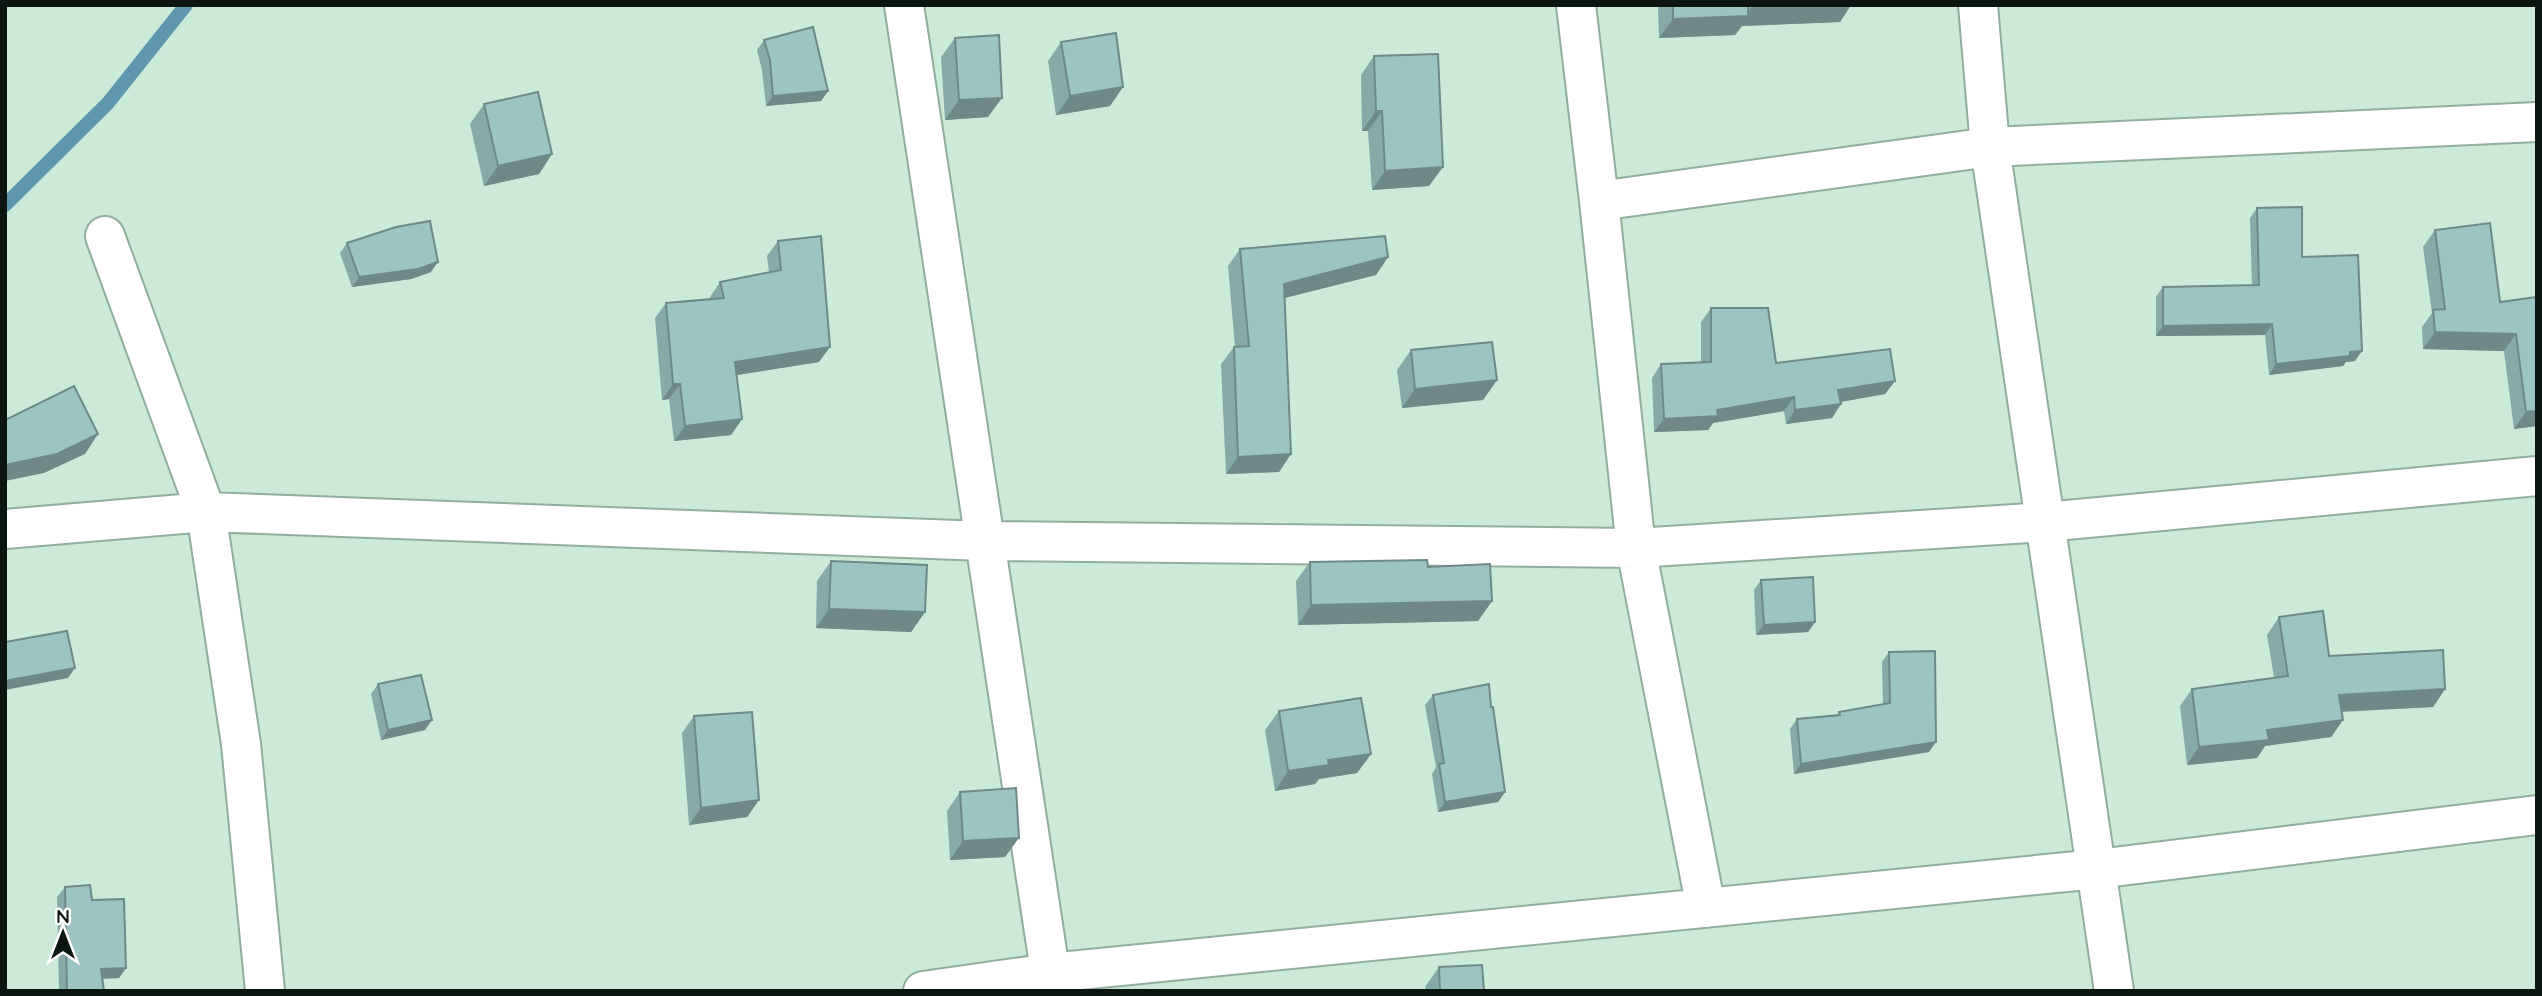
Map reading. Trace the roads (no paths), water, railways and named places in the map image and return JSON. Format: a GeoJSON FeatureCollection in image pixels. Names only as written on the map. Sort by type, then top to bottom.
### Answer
{"type":"FeatureCollection","features":[{"type":"Feature","properties":{"kind":"street"},"geometry":{"type":"LineString","coordinates":[[904,5],[1052,982]]}},
{"type":"Feature","properties":{"kind":"street"},"geometry":{"type":"LineString","coordinates":[[1576,5],[1636,548],[1706,908]]}},
{"type":"Feature","properties":{"kind":"street"},"geometry":{"type":"LineString","coordinates":[[1978,5],[1990,147],[2114,991]]}},
{"type":"Feature","properties":{"kind":"street"},"geometry":{"type":"LineString","coordinates":[[1599,201],[1990,147],[2537,122]]}},
{"type":"Feature","properties":{"kind":"street"},"geometry":{"type":"LineString","coordinates":[[105,236],[206,512],[241,744],[265,991]]}},
{"type":"Feature","properties":{"kind":"street"},"geometry":{"type":"LineString","coordinates":[[5,529],[206,512],[985,541],[1636,548],[2045,522],[2537,476]]}},
{"type":"Feature","properties":{"kind":"street"},"geometry":{"type":"LineString","coordinates":[[923,991],[1052,982],[1706,908],[2097,869],[2537,815]]}},
{"type":"Feature","properties":{"kind":"waterway"},"geometry":{"type":"LineString","coordinates":[[5,205],[108,103],[186,5]]}}]}
